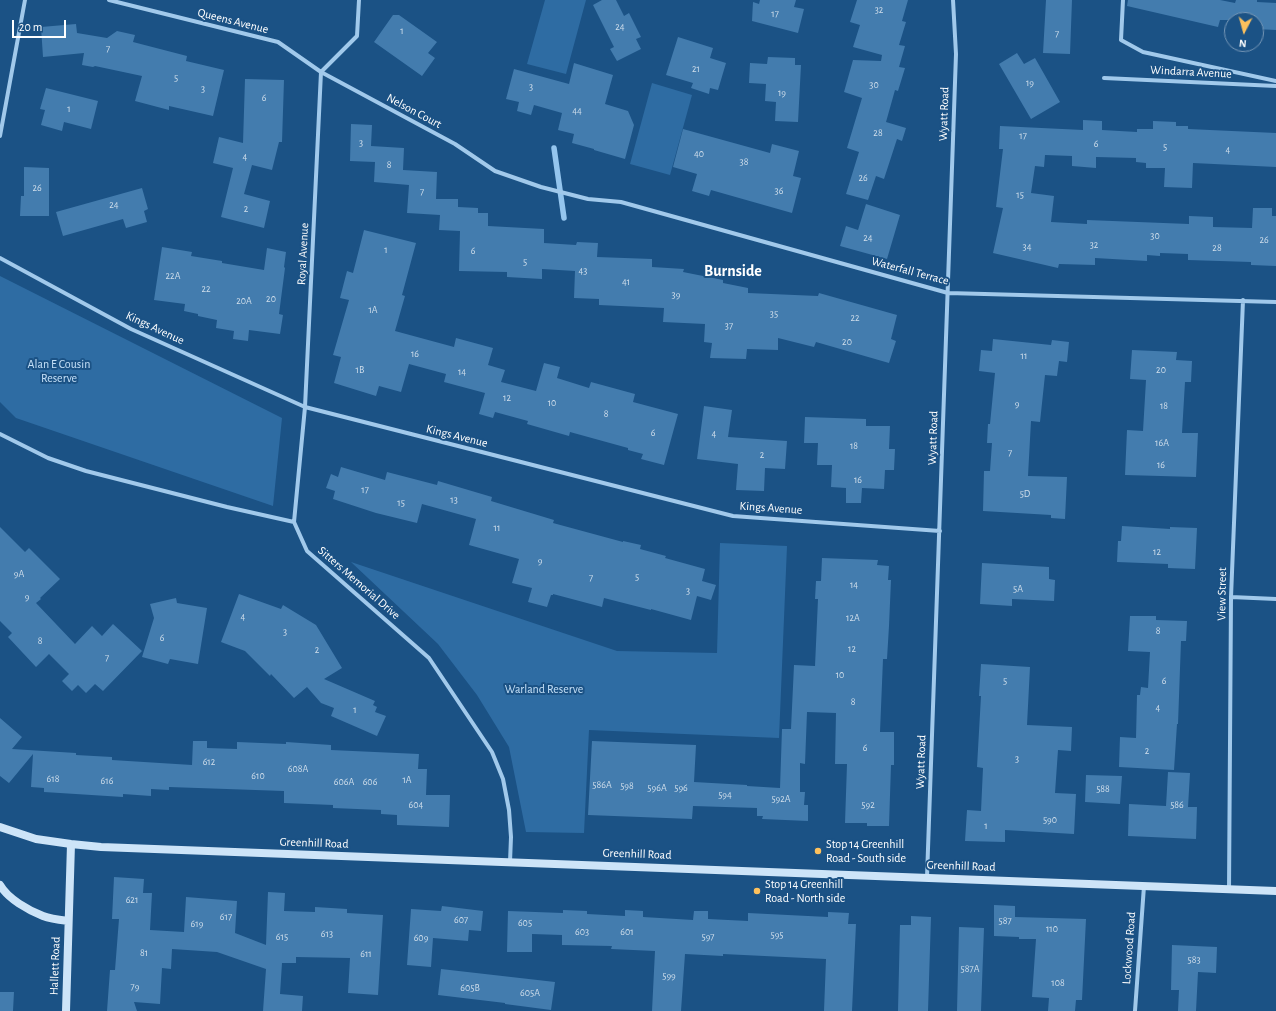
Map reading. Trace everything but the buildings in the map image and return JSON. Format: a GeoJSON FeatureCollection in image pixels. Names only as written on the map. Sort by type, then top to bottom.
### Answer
{"type":"FeatureCollection","features":[{"type":"Feature","properties":{"kind":"main road","name":"Greenhill Road"},"geometry":{"type":"LineString","coordinates":[[0,827],[36,839],[101,847],[1276,891]]}},
{"type":"Feature","properties":{"kind":"main road","name":"Hallett Road"},"geometry":{"type":"LineString","coordinates":[[66,1011],[71,844]]}},
{"type":"Feature","properties":{"kind":"main road","name":"Hallett Road"},"geometry":{"type":"LineString","coordinates":[[0,885],[4,891],[25,907],[44,917],[68,921]]}},
{"type":"Feature","properties":{"kind":"street"},"geometry":{"type":"LineString","coordinates":[[0,136],[25,0]]}},
{"type":"Feature","properties":{"kind":"street","name":"Queens Avenue"},"geometry":{"type":"LineString","coordinates":[[109,0],[278,42],[321,72]]}},
{"type":"Feature","properties":{"kind":"street"},"geometry":{"type":"LineString","coordinates":[[321,72],[357,36],[359,0]]}},
{"type":"Feature","properties":{"kind":"street","name":"Wyatt Road"},"geometry":{"type":"LineString","coordinates":[[927,877],[956,54],[953,0]]}},
{"type":"Feature","properties":{"kind":"street","name":"Windarra Avenue"},"geometry":{"type":"LineString","coordinates":[[1123,0],[1122,40],[1143,52],[1276,81]]}},
{"type":"Feature","properties":{"kind":"street","name":"Nelson Court"},"geometry":{"type":"LineString","coordinates":[[321,72],[455,144],[495,172],[548,189]]}},
{"type":"Feature","properties":{"kind":"street","name":"Royal Avenue"},"geometry":{"type":"LineString","coordinates":[[294,522],[305,407],[321,72]]}},
{"type":"Feature","properties":{"kind":"street","name":"Windarra Avenue"},"geometry":{"type":"LineString","coordinates":[[1104,78],[1276,86]]}},
{"type":"Feature","properties":{"kind":"street","name":"Waterfall Terrace"},"geometry":{"type":"LineString","coordinates":[[548,189],[588,199],[621,202],[948,293],[1276,302]]}},
{"type":"Feature","properties":{"kind":"street","name":"Kings Avenue"},"geometry":{"type":"LineString","coordinates":[[0,258],[131,329],[305,407],[733,516],[940,531]]}},
{"type":"Feature","properties":{"kind":"street","name":"View Street"},"geometry":{"type":"LineString","coordinates":[[1229,889],[1231,597],[1243,300]]}},
{"type":"Feature","properties":{"kind":"street"},"geometry":{"type":"LineString","coordinates":[[0,434],[48,458],[86,471],[227,507],[294,522]]}},
{"type":"Feature","properties":{"kind":"street","name":"Sitters Memorial Drive"},"geometry":{"type":"LineString","coordinates":[[294,522],[307,550],[429,658],[492,752],[503,779],[509,810],[511,837],[510,862]]}},
{"type":"Feature","properties":{"kind":"street"},"geometry":{"type":"LineString","coordinates":[[1231,597],[1276,599]]}},
{"type":"Feature","properties":{"kind":"street","name":"Lockwood Road"},"geometry":{"type":"LineString","coordinates":[[1135,1011],[1144,886]]}},
{"type":"Feature","properties":{"kind":"green space"},"geometry":{"type":"Polygon","coordinates":[[[545,0],[586,0],[566,74],[527,64],[545,0]]]}},
{"type":"Feature","properties":{"kind":"green space"},"geometry":{"type":"Polygon","coordinates":[[[652,83],[692,95],[670,175],[630,164],[652,83]]]}},
{"type":"Feature","properties":{"kind":"green space","name":"Alan E Cousin Reserve"},"geometry":{"type":"Polygon","coordinates":[[[0,276],[282,418],[273,506],[16,418],[0,402],[0,276]]]}},
{"type":"Feature","properties":{"kind":"green space","name":"Warland Reserve"},"geometry":{"type":"Polygon","coordinates":[[[720,543],[787,546],[779,738],[589,730],[584,833],[526,832],[509,747],[477,695],[438,644],[351,562],[617,651],[717,653],[720,543]]]}},
{"type":"Feature","properties":{"kind":"waterway"},"geometry":{"type":"LineString","coordinates":[[554,148],[564,218]]}},
{"type":"Feature","properties":{"kind":"place","name":"Stop 14 Greenhill Road - South side"},"geometry":{"type":"Point","coordinates":[818,851]}},
{"type":"Feature","properties":{"kind":"place","name":"Stop 14 Greenhill Road - North side"},"geometry":{"type":"Point","coordinates":[757,891]}},
{"type":"Feature","properties":{"kind":"district","name":"Burnside"},"geometry":{"type":"Point","coordinates":[733,271]}}]}
